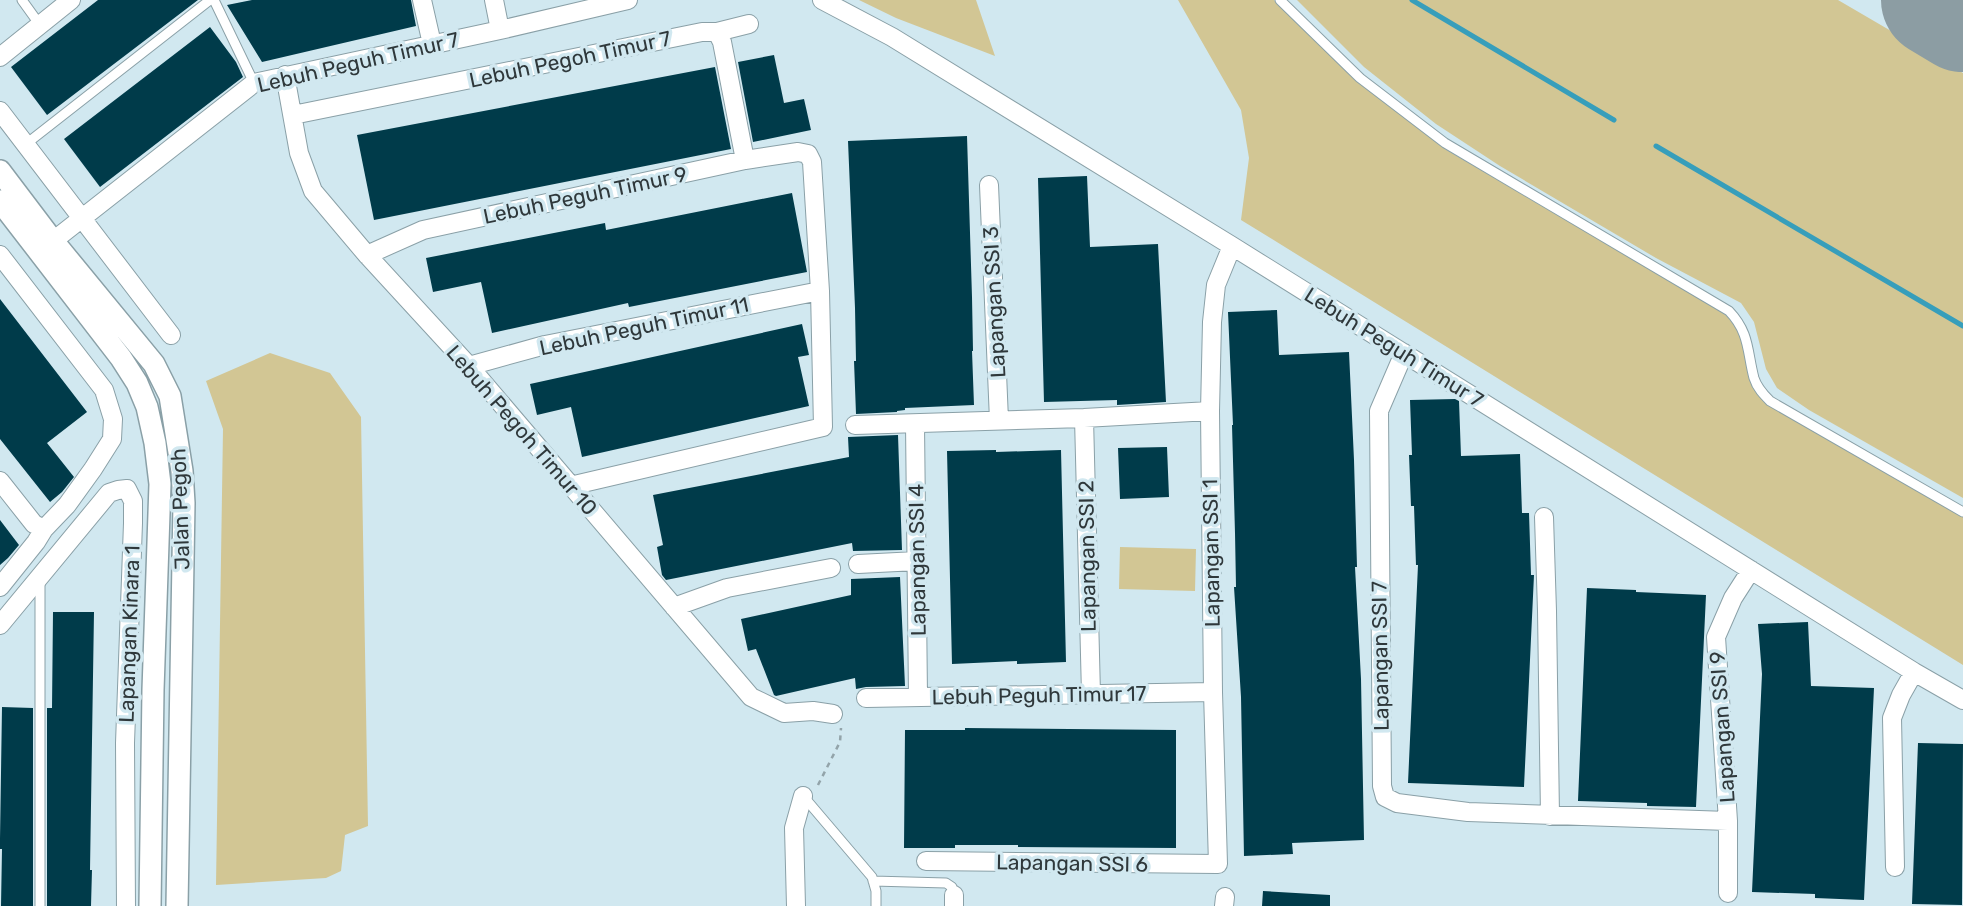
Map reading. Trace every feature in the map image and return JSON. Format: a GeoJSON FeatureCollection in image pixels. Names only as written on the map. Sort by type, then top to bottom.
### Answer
{"type":"FeatureCollection","features":[{"type":"Feature","properties":{"kind":"street"},"geometry":{"type":"LineString","coordinates":[[0,57],[71,0]]}},
{"type":"Feature","properties":{"kind":"street"},"geometry":{"type":"LineString","coordinates":[[422,0],[432,44]]}},
{"type":"Feature","properties":{"kind":"street"},"geometry":{"type":"LineString","coordinates":[[494,0],[500,30]]}},
{"type":"Feature","properties":{"kind":"street","name":"Lebuh Peguh Timur 7"},"geometry":{"type":"LineString","coordinates":[[53,241],[254,83],[628,0]]}},
{"type":"Feature","properties":{"kind":"street","name":"Lebuh Peguh Timur 7"},"geometry":{"type":"LineString","coordinates":[[822,0],[892,37],[1914,672],[1963,699]]}},
{"type":"Feature","properties":{"kind":"street","name":"Lebuh Pegoh Timur 7"},"geometry":{"type":"LineString","coordinates":[[293,115],[749,24]]}},
{"type":"Feature","properties":{"kind":"street"},"geometry":{"type":"LineString","coordinates":[[717,32],[722,42],[745,160]]}},
{"type":"Feature","properties":{"kind":"street","name":"Lebuh Pegoh Timur 10"},"geometry":{"type":"LineString","coordinates":[[285,75],[299,153],[313,191],[367,255],[469,366],[751,697],[784,713],[813,711],[833,714]]}},
{"type":"Feature","properties":{"kind":"street"},"geometry":{"type":"LineString","coordinates":[[0,111],[171,335]]}},
{"type":"Feature","properties":{"kind":"street","name":"Lebuh Peguh Timur 9"},"geometry":{"type":"LineString","coordinates":[[367,255],[423,230],[745,160],[798,152],[807,155],[812,162],[820,291]]}},
{"type":"Feature","properties":{"kind":"street","name":"Jalan Pegoh"},"geometry":{"type":"LineString","coordinates":[[0,171],[53,241],[154,364],[170,396],[177,432],[184,503],[177,906]]}},
{"type":"Feature","properties":{"kind":"street","name":"Lapangan SSI 3"},"geometry":{"type":"LineString","coordinates":[[989,185],[999,420]]}},
{"type":"Feature","properties":{"kind":"street"},"geometry":{"type":"LineString","coordinates":[[0,201],[121,358],[137,383],[147,407],[155,443],[160,484],[152,716],[150,906]]}},
{"type":"Feature","properties":{"kind":"street"},"geometry":{"type":"LineString","coordinates":[[17,222],[53,241],[68,287]]}},
{"type":"Feature","properties":{"kind":"street","name":"Lapangan SSI 1"},"geometry":{"type":"LineString","coordinates":[[1218,864],[1213,692],[1210,411],[1212,322],[1216,285],[1232,246]]}},
{"type":"Feature","properties":{"kind":"street"},"geometry":{"type":"LineString","coordinates":[[0,255],[104,390],[113,419],[112,439],[93,469],[0,587]]}},
{"type":"Feature","properties":{"kind":"street"},"geometry":{"type":"LineString","coordinates":[[570,486],[823,427],[820,291]]}},
{"type":"Feature","properties":{"kind":"street","name":"Lebuh Peguh Timur 11"},"geometry":{"type":"LineString","coordinates":[[469,366],[557,342],[820,291]]}},
{"type":"Feature","properties":{"kind":"street","name":"Lapangan SSI 7"},"geometry":{"type":"LineString","coordinates":[[1404,353],[1379,411],[1382,786],[1385,797],[1397,803],[1468,812],[1728,821]]}},
{"type":"Feature","properties":{"kind":"street"},"geometry":{"type":"LineString","coordinates":[[855,425],[1210,411]]}},
{"type":"Feature","properties":{"kind":"street","name":"Lapangan SSI 2"},"geometry":{"type":"LineString","coordinates":[[1084,418],[1091,694]]}},
{"type":"Feature","properties":{"kind":"street","name":"Lapangan SSI 4"},"geometry":{"type":"LineString","coordinates":[[915,424],[918,696]]}},
{"type":"Feature","properties":{"kind":"street"},"geometry":{"type":"LineString","coordinates":[[0,481],[34,524],[44,529]]}},
{"type":"Feature","properties":{"kind":"street","name":"Lapangan Kinara 1"},"geometry":{"type":"LineString","coordinates":[[40,576],[109,493],[127,489],[133,501],[133,523],[125,743],[126,906]]}},
{"type":"Feature","properties":{"kind":"street"},"geometry":{"type":"LineString","coordinates":[[1544,517],[1550,816]]}},
{"type":"Feature","properties":{"kind":"street"},"geometry":{"type":"LineString","coordinates":[[858,564],[917,561]]}},
{"type":"Feature","properties":{"kind":"street"},"geometry":{"type":"LineString","coordinates":[[674,607],[727,588],[831,568]]}},
{"type":"Feature","properties":{"kind":"street","name":"Lapangan SSI 9"},"geometry":{"type":"LineString","coordinates":[[1728,893],[1728,821],[1716,637],[1733,598],[1751,570]]}},
{"type":"Feature","properties":{"kind":"street"},"geometry":{"type":"LineString","coordinates":[[0,625],[40,576]]}},
{"type":"Feature","properties":{"kind":"street"},"geometry":{"type":"LineString","coordinates":[[1895,867],[1892,718],[1914,672]]}},
{"type":"Feature","properties":{"kind":"street","name":"Lebuh Peguh Timur 17"},"geometry":{"type":"LineString","coordinates":[[866,698],[1213,692]]}},
{"type":"Feature","properties":{"kind":"street"},"geometry":{"type":"LineString","coordinates":[[796,906],[794,828],[803,796]]}},
{"type":"Feature","properties":{"kind":"street","name":"Lapangan SSI 6"},"geometry":{"type":"LineString","coordinates":[[926,860],[1218,864]]}},
{"type":"Feature","properties":{"kind":"lane"},"geometry":{"type":"LineString","coordinates":[[22,0],[40,25]]}},
{"type":"Feature","properties":{"kind":"lane"},"geometry":{"type":"LineString","coordinates":[[26,144],[212,0],[254,83]]}},
{"type":"Feature","properties":{"kind":"lane"},"geometry":{"type":"LineString","coordinates":[[1280,0],[1360,78],[1445,143],[1729,311],[1746,336],[1755,380],[1770,401],[1963,512]]}},
{"type":"Feature","properties":{"kind":"lane"},"geometry":{"type":"LineString","coordinates":[[40,576],[40,906]]}},
{"type":"Feature","properties":{"kind":"lane"},"geometry":{"type":"LineString","coordinates":[[803,796],[872,877],[876,906]]}},
{"type":"Feature","properties":{"kind":"lane"},"geometry":{"type":"LineString","coordinates":[[873,881],[946,883],[952,887],[954,900]]}},
{"type":"Feature","properties":{"kind":"path"},"geometry":{"type":"LineString","coordinates":[[818,785],[840,742],[842,725],[833,714]]}},
{"type":"Feature","properties":{"kind":"shaded area"},"geometry":{"type":"Polygon","coordinates":[[[859,0],[976,0],[995,56],[896,18],[859,0]]]}},
{"type":"Feature","properties":{"kind":"shaded area"},"geometry":{"type":"Polygon","coordinates":[[[1178,0],[1274,0],[1376,94],[1445,149],[1727,316],[1737,329],[1745,347],[1752,387],[1764,402],[1963,516],[1963,665],[1241,220],[1249,158],[1241,110],[1178,0]]]}},
{"type":"Feature","properties":{"kind":"shaded area"},"geometry":{"type":"Polygon","coordinates":[[[1297,0],[1838,0],[1963,73],[1963,498],[1809,410],[1777,388],[1766,369],[1754,322],[1741,303],[1656,258],[1500,166],[1436,124],[1364,67],[1297,0]]]}},
{"type":"Feature","properties":{"kind":"shaded area"},"geometry":{"type":"Polygon","coordinates":[[[270,353],[330,373],[361,417],[368,826],[345,835],[341,871],[326,878],[216,885],[223,429],[206,381],[270,353]]]}},
{"type":"Feature","properties":{"kind":"shaded area"},"geometry":{"type":"Polygon","coordinates":[[[1120,547],[1196,549],[1195,591],[1119,589],[1120,547]]]}},
{"type":"Feature","properties":{"kind":"building"},"geometry":{"type":"Polygon","coordinates":[[[98,0],[198,0],[47,115],[11,67],[98,0]]]}},
{"type":"Feature","properties":{"kind":"building"},"geometry":{"type":"Polygon","coordinates":[[[252,0],[411,0],[416,26],[262,62],[227,5],[252,0]]]}},
{"type":"Feature","properties":{"kind":"building"},"geometry":{"type":"Polygon","coordinates":[[[210,27],[236,62],[243,77],[100,187],[64,139],[210,27]]]}},
{"type":"Feature","properties":{"kind":"building"},"geometry":{"type":"Polygon","coordinates":[[[774,55],[784,103],[804,99],[811,130],[753,142],[738,62],[774,55]]]}},
{"type":"Feature","properties":{"kind":"building"},"geometry":{"type":"Polygon","coordinates":[[[715,67],[731,149],[374,220],[357,135],[715,67]]]}},
{"type":"Feature","properties":{"kind":"building"},"geometry":{"type":"Polygon","coordinates":[[[967,136],[974,405],[905,408],[897,412],[856,414],[855,308],[848,141],[967,136]]]}},
{"type":"Feature","properties":{"kind":"building"},"geometry":{"type":"Polygon","coordinates":[[[1087,176],[1090,247],[1158,244],[1166,402],[1117,405],[1117,400],[1044,402],[1038,178],[1087,176]]]}},
{"type":"Feature","properties":{"kind":"building"},"geometry":{"type":"Polygon","coordinates":[[[792,193],[807,272],[629,307],[628,303],[492,333],[481,282],[433,292],[426,258],[605,223],[606,230],[792,193]]]}},
{"type":"Feature","properties":{"kind":"building"},"geometry":{"type":"Polygon","coordinates":[[[0,299],[87,412],[47,443],[74,477],[50,502],[0,439],[0,299]]]}},
{"type":"Feature","properties":{"kind":"building"},"geometry":{"type":"Polygon","coordinates":[[[1277,310],[1279,355],[1349,352],[1364,840],[1292,843],[1293,854],[1244,856],[1228,312],[1277,310]]]}},
{"type":"Feature","properties":{"kind":"building"},"geometry":{"type":"Polygon","coordinates":[[[802,324],[809,355],[798,357],[809,406],[582,457],[571,407],[537,415],[530,384],[802,324]]]}},
{"type":"Feature","properties":{"kind":"building"},"geometry":{"type":"Polygon","coordinates":[[[1410,400],[1459,401],[1461,456],[1520,454],[1522,513],[1529,513],[1531,575],[1534,575],[1524,787],[1408,783],[1418,565],[1414,506],[1411,506],[1410,400]]]}},
{"type":"Feature","properties":{"kind":"building"},"geometry":{"type":"Polygon","coordinates":[[[898,435],[902,550],[853,551],[852,543],[666,580],[662,575],[657,547],[663,545],[653,495],[849,457],[848,437],[898,435]]]}},
{"type":"Feature","properties":{"kind":"building"},"geometry":{"type":"Polygon","coordinates":[[[1167,447],[1169,497],[1120,499],[1118,448],[1167,447]]]}},
{"type":"Feature","properties":{"kind":"building"},"geometry":{"type":"Polygon","coordinates":[[[1061,450],[1066,662],[952,664],[947,451],[1061,450]]]}},
{"type":"Feature","properties":{"kind":"building"},"geometry":{"type":"Polygon","coordinates":[[[0,520],[19,545],[0,565],[0,520]]]}},
{"type":"Feature","properties":{"kind":"building"},"geometry":{"type":"Polygon","coordinates":[[[900,577],[905,686],[856,689],[855,678],[774,695],[756,649],[748,651],[741,619],[851,595],[851,579],[900,577]]]}},
{"type":"Feature","properties":{"kind":"building"},"geometry":{"type":"Polygon","coordinates":[[[1587,588],[1706,595],[1696,807],[1578,801],[1587,588]]]}},
{"type":"Feature","properties":{"kind":"building"},"geometry":{"type":"Polygon","coordinates":[[[53,612],[94,612],[91,906],[47,906],[47,708],[52,708],[53,612]]]}},
{"type":"Feature","properties":{"kind":"building"},"geometry":{"type":"Polygon","coordinates":[[[1808,622],[1811,686],[1874,688],[1864,900],[1815,898],[1815,894],[1752,892],[1762,674],[1758,624],[1808,622]]]}},
{"type":"Feature","properties":{"kind":"building"},"geometry":{"type":"Polygon","coordinates":[[[2,707],[33,708],[33,906],[1,906],[2,707]]]}},
{"type":"Feature","properties":{"kind":"building"},"geometry":{"type":"Polygon","coordinates":[[[905,730],[1176,730],[1176,848],[955,845],[955,848],[904,848],[905,730]]]}},
{"type":"Feature","properties":{"kind":"building"},"geometry":{"type":"Polygon","coordinates":[[[1918,743],[1963,744],[1962,905],[1912,904],[1918,743]]]}},
{"type":"Feature","properties":{"kind":"building"},"geometry":{"type":"Polygon","coordinates":[[[1263,891],[1330,895],[1330,906],[1262,906],[1263,891]]]}},
{"type":"Feature","properties":{"kind":"waterway"},"geometry":{"type":"LineString","coordinates":[[1412,0],[1614,120]]}},
{"type":"Feature","properties":{"kind":"waterway"},"geometry":{"type":"LineString","coordinates":[[1656,146],[1963,326]]}},
{"type":"Feature","properties":{"kind":"runway"},"geometry":{"type":"LineString","coordinates":[[1938,0],[1963,15]]}}]}
